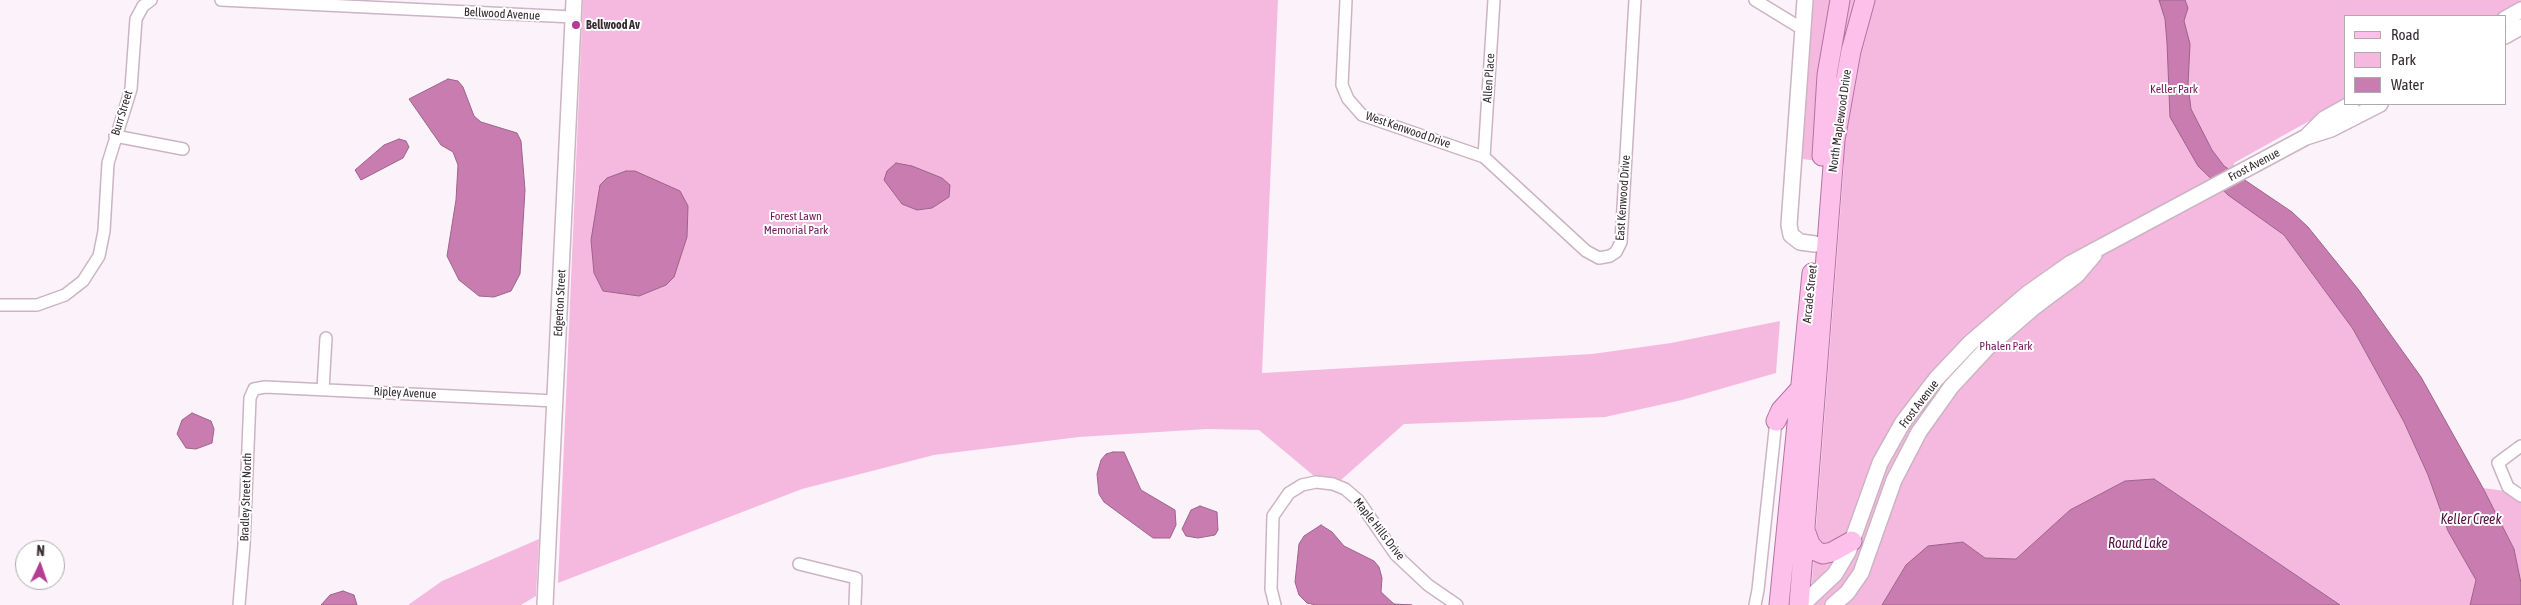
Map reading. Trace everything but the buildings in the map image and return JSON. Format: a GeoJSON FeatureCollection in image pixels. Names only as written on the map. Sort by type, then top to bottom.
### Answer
{"type":"FeatureCollection","features":[{"type":"Feature","properties":{"kind":"main road","name":"North Maplewood Drive"},"geometry":{"type":"LineString","coordinates":[[1821,244],[1827,76],[1840,0]]}},
{"type":"Feature","properties":{"kind":"main road","name":"North Maplewood Drive"},"geometry":{"type":"LineString","coordinates":[[1821,244],[1835,140],[1849,60],[1865,0]]}},
{"type":"Feature","properties":{"kind":"main road","name":"Arcade Street"},"geometry":{"type":"LineString","coordinates":[[1779,605],[1821,244]]}},
{"type":"Feature","properties":{"kind":"main road","name":"Arcade Street"},"geometry":{"type":"LineString","coordinates":[[1801,605],[1805,530],[1806,381]]}},
{"type":"Feature","properties":{"kind":"main road"},"geometry":{"type":"LineString","coordinates":[[1776,422],[1781,410],[1806,381]]}},
{"type":"Feature","properties":{"kind":"main road"},"geometry":{"type":"LineString","coordinates":[[1805,530],[1810,544],[1816,551],[1823,554],[1832,552],[1852,542]]}},
{"type":"Feature","properties":{"kind":"street","name":"Burr Street"},"geometry":{"type":"LineString","coordinates":[[0,305],[37,305],[65,295],[83,281],[92,269],[100,250],[104,231],[108,163],[130,89],[136,19],[143,6],[151,0]]}},
{"type":"Feature","properties":{"kind":"street","name":"Bellwood Avenue"},"geometry":{"type":"LineString","coordinates":[[221,0],[574,17]]}},
{"type":"Feature","properties":{"kind":"street","name":"Edgerton Street"},"geometry":{"type":"LineString","coordinates":[[545,605],[574,0]]}},
{"type":"Feature","properties":{"kind":"street","name":"West Kenwood Drive"},"geometry":{"type":"LineString","coordinates":[[1346,0],[1341,78],[1344,92],[1353,106],[1362,115],[1484,156]]}},
{"type":"Feature","properties":{"kind":"street","name":"Allen Place"},"geometry":{"type":"LineString","coordinates":[[1484,156],[1494,0]]}},
{"type":"Feature","properties":{"kind":"street","name":"East Kenwood Drive"},"geometry":{"type":"LineString","coordinates":[[1484,156],[1592,256],[1606,258],[1616,252],[1622,238],[1635,0]]}},
{"type":"Feature","properties":{"kind":"street"},"geometry":{"type":"LineString","coordinates":[[1755,0],[1804,30]]}},
{"type":"Feature","properties":{"kind":"street"},"geometry":{"type":"LineString","coordinates":[[1805,0],[1789,225],[1791,235],[1800,242],[1821,244]]}},
{"type":"Feature","properties":{"kind":"street"},"geometry":{"type":"LineString","coordinates":[[2506,18],[2521,10]]}},
{"type":"Feature","properties":{"kind":"street"},"geometry":{"type":"LineString","coordinates":[[2506,35],[2521,27]]}},
{"type":"Feature","properties":{"kind":"street","name":"Frost Avenue"},"geometry":{"type":"LineString","coordinates":[[2306,137],[2324,119],[2349,105]]}},
{"type":"Feature","properties":{"kind":"street","name":"Frost Avenue"},"geometry":{"type":"LineString","coordinates":[[1801,605],[1835,574],[1848,552],[1880,463],[1903,422],[1936,379],[1970,343],[2027,294],[2072,263],[2096,251],[2126,232],[2306,137],[2331,129],[2378,105]]}},
{"type":"Feature","properties":{"kind":"street"},"geometry":{"type":"LineString","coordinates":[[115,136],[183,149]]}},
{"type":"Feature","properties":{"kind":"street","name":"Frost Avenue"},"geometry":{"type":"LineString","coordinates":[[1833,605],[1847,593],[1861,573],[1894,480],[1919,432],[1951,387],[1988,347],[2033,308],[2077,275],[2096,251]]}},
{"type":"Feature","properties":{"kind":"street"},"geometry":{"type":"LineString","coordinates":[[323,389],[326,338]]}},
{"type":"Feature","properties":{"kind":"street","name":"Ripley Avenue"},"geometry":{"type":"LineString","coordinates":[[254,389],[265,387],[323,389],[556,401]]}},
{"type":"Feature","properties":{"kind":"street","name":"Bradley Street North"},"geometry":{"type":"LineString","coordinates":[[239,605],[244,545],[250,398],[254,389]]}},
{"type":"Feature","properties":{"kind":"street"},"geometry":{"type":"LineString","coordinates":[[1754,605],[1758,590],[1776,422]]}},
{"type":"Feature","properties":{"kind":"street"},"geometry":{"type":"LineString","coordinates":[[2521,446],[2498,463],[2508,488],[2521,496]]}},
{"type":"Feature","properties":{"kind":"street","name":"Maple Hills Drive"},"geometry":{"type":"LineString","coordinates":[[1275,605],[1271,589],[1273,516],[1289,493],[1302,485],[1316,482],[1333,484],[1345,489],[1358,500],[1396,555],[1428,585],[1457,605]]}},
{"type":"Feature","properties":{"kind":"street"},"geometry":{"type":"LineString","coordinates":[[799,564],[856,578],[855,605]]}},
{"type":"Feature","properties":{"kind":"green space","name":"Forest Lawn Memorial Park"},"geometry":{"type":"Polygon","coordinates":[[[583,0],[1278,0],[1262,373],[1592,354],[1671,343],[1780,321],[1776,373],[1682,400],[1605,417],[1404,424],[1341,480],[1314,476],[1259,430],[1207,429],[1079,437],[934,455],[802,489],[558,583],[583,0]]]}},
{"type":"Feature","properties":{"kind":"green space","name":"Phalen Park"},"geometry":{"type":"Polygon","coordinates":[[[1812,0],[2521,0],[2521,2],[2498,15],[2344,15],[2344,102],[2234,163],[2237,201],[2284,235],[2353,329],[2404,422],[2428,475],[2448,531],[2476,580],[2470,605],[2340,605],[2154,479],[2125,481],[2070,510],[2016,559],[1985,558],[1963,542],[1906,565],[1882,605],[1810,605],[1844,164],[1802,159],[1812,0]]]}},
{"type":"Feature","properties":{"kind":"green space"},"geometry":{"type":"Polygon","coordinates":[[[2483,488],[2521,493],[2521,583],[2514,549],[2483,488]]]}},
{"type":"Feature","properties":{"kind":"green space"},"geometry":{"type":"Polygon","coordinates":[[[539,539],[536,596],[521,605],[408,605],[442,581],[539,539]]]}},
{"type":"Feature","properties":{"kind":"water","name":"Keller Creek"},"geometry":{"type":"Polygon","coordinates":[[[2159,0],[2185,0],[2188,8],[2184,21],[2190,44],[2188,85],[2191,109],[2212,150],[2224,166],[2292,212],[2308,227],[2358,289],[2421,377],[2483,488],[2514,549],[2521,583],[2521,605],[2470,605],[2476,580],[2448,531],[2428,475],[2404,422],[2353,329],[2284,235],[2228,195],[2198,166],[2170,117],[2165,19],[2159,0]]]}},
{"type":"Feature","properties":{"kind":"water"},"geometry":{"type":"Polygon","coordinates":[[[448,79],[458,81],[463,87],[474,116],[481,122],[517,133],[521,141],[525,190],[520,274],[511,291],[494,297],[479,296],[459,280],[447,256],[456,200],[458,165],[453,152],[441,145],[409,99],[448,79]]]}},
{"type":"Feature","properties":{"kind":"water"},"geometry":{"type":"Polygon","coordinates":[[[399,139],[406,141],[409,147],[403,158],[361,180],[355,170],[384,145],[399,139]]]}},
{"type":"Feature","properties":{"kind":"water"},"geometry":{"type":"Polygon","coordinates":[[[896,163],[912,166],[942,178],[950,185],[949,197],[932,208],[917,210],[902,204],[884,180],[887,171],[896,163]]]}},
{"type":"Feature","properties":{"kind":"water"},"geometry":{"type":"Polygon","coordinates":[[[626,171],[635,171],[680,191],[688,206],[687,237],[674,277],[666,285],[639,296],[603,291],[594,273],[591,240],[600,185],[607,178],[626,171]]]}},
{"type":"Feature","properties":{"kind":"water"},"geometry":{"type":"Polygon","coordinates":[[[192,413],[211,421],[214,429],[212,443],[196,449],[186,448],[177,434],[182,420],[192,413]]]}},
{"type":"Feature","properties":{"kind":"water"},"geometry":{"type":"Polygon","coordinates":[[[1124,452],[1141,490],[1175,510],[1176,525],[1170,538],[1153,538],[1104,502],[1099,494],[1097,474],[1101,460],[1106,454],[1124,452]]]}},
{"type":"Feature","properties":{"kind":"water","name":"Round Lake"},"geometry":{"type":"Polygon","coordinates":[[[2154,479],[2340,605],[1882,605],[1906,565],[1928,546],[1963,542],[1985,558],[2016,559],[2070,510],[2125,481],[2154,479]]]}},
{"type":"Feature","properties":{"kind":"water"},"geometry":{"type":"Polygon","coordinates":[[[1200,506],[1217,512],[1218,530],[1215,535],[1198,538],[1186,536],[1182,529],[1191,510],[1200,506]]]}},
{"type":"Feature","properties":{"kind":"water"},"geometry":{"type":"Polygon","coordinates":[[[1321,525],[1332,532],[1344,546],[1374,561],[1379,567],[1382,578],[1381,592],[1394,604],[1412,605],[1316,605],[1307,603],[1299,595],[1295,582],[1299,544],[1304,536],[1321,525]]]}},
{"type":"Feature","properties":{"kind":"water"},"geometry":{"type":"Polygon","coordinates":[[[343,591],[354,595],[357,605],[321,605],[330,595],[343,591]]]}},
{"type":"Feature","properties":{"kind":"place","name":"Bellwood Av"},"geometry":{"type":"Point","coordinates":[576,25]}},
{"type":"Feature","properties":{"kind":"park label","name":"Keller Park"},"geometry":{"type":"Point","coordinates":[2174,89]}}]}
